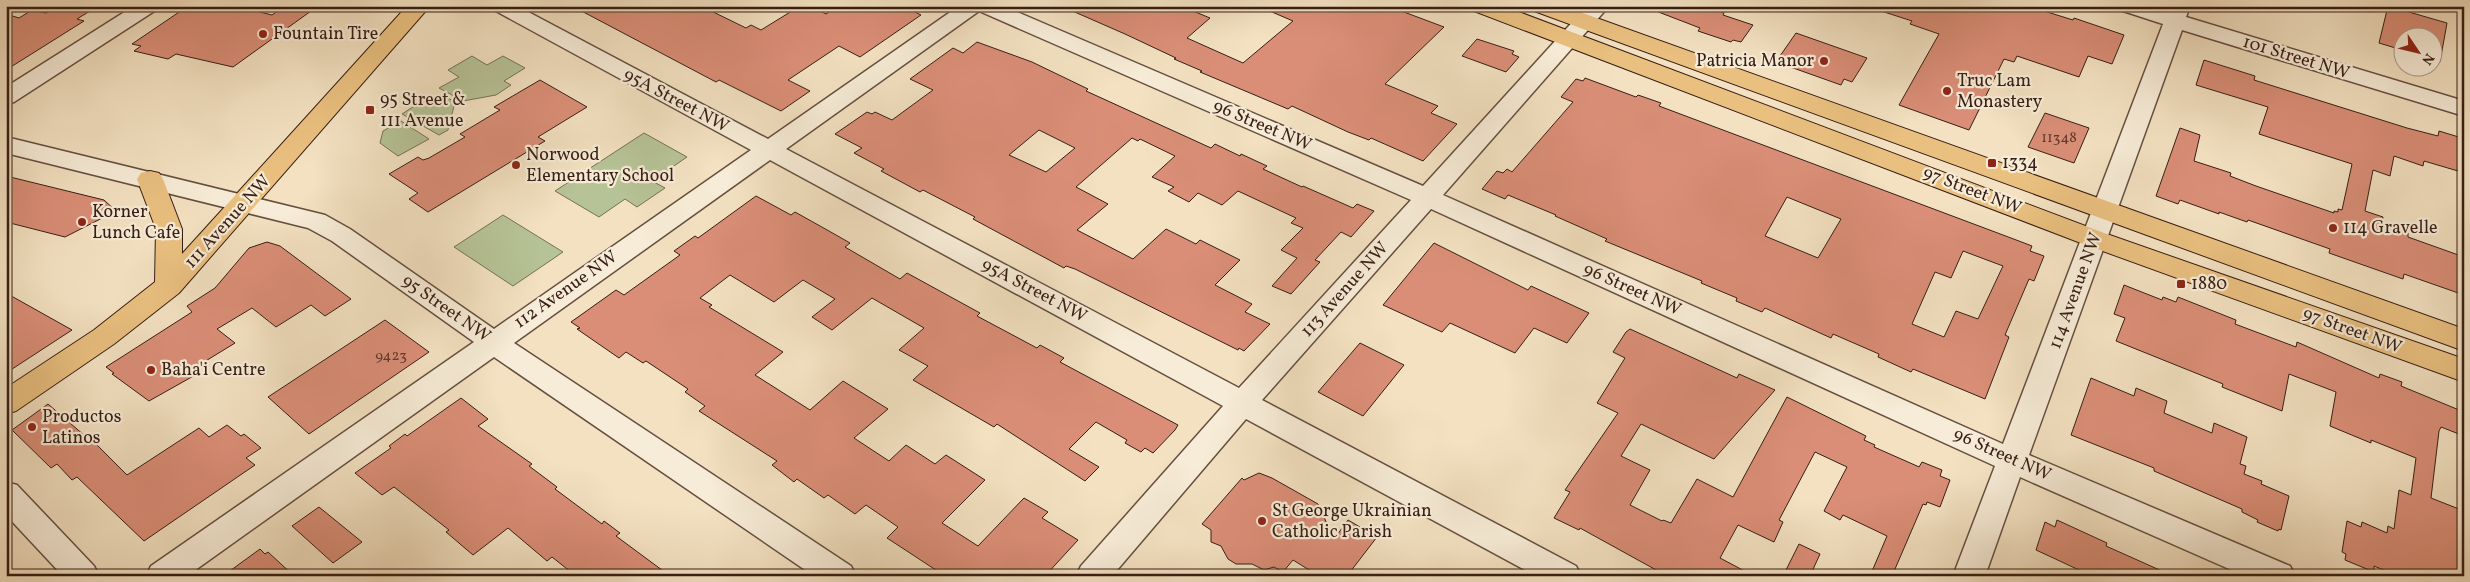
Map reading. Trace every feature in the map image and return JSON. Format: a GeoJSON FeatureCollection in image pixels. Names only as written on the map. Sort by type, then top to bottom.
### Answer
{"type":"FeatureCollection","features":[{"type":"Feature","properties":{"kind":"main road","name":"111 Avenue NW"},"geometry":{"type":"LineString","coordinates":[[6,403],[104,337],[170,286],[418,6]]}},
{"type":"Feature","properties":{"kind":"main road","name":"97 Street NW"},"geometry":{"type":"LineString","coordinates":[[1482,6],[1585,22],[2095,239],[2464,371]]}},
{"type":"Feature","properties":{"kind":"main road","name":"97 Street NW"},"geometry":{"type":"LineString","coordinates":[[1542,6],[2464,340]]}},
{"type":"Feature","properties":{"kind":"main road"},"geometry":{"type":"LineString","coordinates":[[150,179],[169,229],[170,286]]}},
{"type":"Feature","properties":{"kind":"street"},"geometry":{"type":"LineString","coordinates":[[6,97],[149,6]]}},
{"type":"Feature","properties":{"kind":"street","name":"95A Street NW"},"geometry":{"type":"LineString","coordinates":[[501,6],[767,150],[1244,402],[1565,576]]}},
{"type":"Feature","properties":{"kind":"street","name":"112 Avenue NW"},"geometry":{"type":"LineString","coordinates":[[162,576],[492,342],[973,6]]}},
{"type":"Feature","properties":{"kind":"street","name":"96 Street NW"},"geometry":{"type":"LineString","coordinates":[[985,6],[1428,198],[2012,461],[2279,576]]}},
{"type":"Feature","properties":{"kind":"street","name":"101 Street NW"},"geometry":{"type":"LineString","coordinates":[[2128,6],[2177,14],[2464,109]]}},
{"type":"Feature","properties":{"kind":"street","name":"114 Avenue NW"},"geometry":{"type":"LineString","coordinates":[[1969,576],[2106,211],[2177,14]]}},
{"type":"Feature","properties":{"kind":"street","name":"113 Avenue NW"},"geometry":{"type":"LineString","coordinates":[[1092,576],[1244,402],[1585,22]]}},
{"type":"Feature","properties":{"kind":"street","name":"95 Street NW"},"geometry":{"type":"LineString","coordinates":[[6,145],[245,202],[316,221],[341,235],[492,342],[840,576]]}},
{"type":"Feature","properties":{"kind":"street"},"geometry":{"type":"LineString","coordinates":[[6,494],[83,576]]}},
{"type":"Feature","properties":{"kind":"green space"},"geometry":{"type":"Polygon","coordinates":[[[472,56],[487,65],[503,56],[525,68],[504,81],[511,85],[496,95],[463,101],[439,88],[459,77],[448,70],[472,56]]]}},
{"type":"Feature","properties":{"kind":"green space"},"geometry":{"type":"Polygon","coordinates":[[[448,98],[455,102],[448,130],[439,135],[402,114],[419,103],[448,98]]]}},
{"type":"Feature","properties":{"kind":"green space"},"geometry":{"type":"Polygon","coordinates":[[[401,121],[429,139],[398,156],[380,143],[383,131],[401,121]]]}},
{"type":"Feature","properties":{"kind":"green space"},"geometry":{"type":"Polygon","coordinates":[[[644,133],[687,157],[652,181],[665,188],[637,207],[625,199],[599,217],[555,191],[644,133]]]}},
{"type":"Feature","properties":{"kind":"green space"},"geometry":{"type":"Polygon","coordinates":[[[503,215],[563,252],[513,286],[454,247],[503,215]]]}},
{"type":"Feature","properties":{"kind":"building"},"geometry":{"type":"Polygon","coordinates":[[[58,6],[98,6],[77,19],[84,21],[6,70],[6,14],[19,18],[32,10],[46,13],[58,6]]]}},
{"type":"Feature","properties":{"kind":"building"},"geometry":{"type":"Polygon","coordinates":[[[188,6],[236,6],[272,15],[285,6],[318,6],[233,67],[176,54],[168,59],[134,51],[141,46],[132,44],[188,6]]]}},
{"type":"Feature","properties":{"kind":"building"},"geometry":{"type":"Polygon","coordinates":[[[572,6],[701,6],[746,28],[751,25],[761,30],[800,6],[811,6],[826,14],[838,6],[903,6],[921,15],[860,57],[839,46],[788,80],[810,91],[781,111],[719,80],[716,82],[572,6]]]}},
{"type":"Feature","properties":{"kind":"building"},"geometry":{"type":"Polygon","coordinates":[[[1061,6],[1181,6],[1210,18],[1187,38],[1243,63],[1293,21],[1258,6],[1388,6],[1444,27],[1385,84],[1438,106],[1431,113],[1457,124],[1423,161],[1371,138],[1369,140],[1348,132],[1292,106],[1288,109],[1200,72],[1202,71],[1174,59],[1176,58],[1061,6]]]}},
{"type":"Feature","properties":{"kind":"building"},"geometry":{"type":"Polygon","coordinates":[[[1649,6],[1706,6],[1724,13],[1723,15],[1753,25],[1741,42],[1733,40],[1731,42],[1698,31],[1700,28],[1648,8],[1649,6]]]}},
{"type":"Feature","properties":{"kind":"building"},"geometry":{"type":"Polygon","coordinates":[[[1878,6],[2028,6],[2073,20],[2074,18],[2124,35],[2112,64],[2088,56],[2079,77],[2017,56],[2014,62],[2004,59],[1969,130],[1899,105],[1939,34],[1910,24],[1912,21],[1878,10],[1878,6]]]}},
{"type":"Feature","properties":{"kind":"building"},"geometry":{"type":"Polygon","coordinates":[[[2388,6],[2447,23],[2442,51],[2442,28],[2392,28],[2392,47],[2379,43],[2388,6]]]}},
{"type":"Feature","properties":{"kind":"building","name":"Patricia Manor"},"geometry":{"type":"Polygon","coordinates":[[[1796,33],[1867,58],[1852,82],[1844,79],[1841,85],[1782,64],[1786,58],[1780,56],[1796,33]]]}},
{"type":"Feature","properties":{"kind":"building"},"geometry":{"type":"Polygon","coordinates":[[[1477,39],[1514,51],[1512,54],[1519,57],[1506,72],[1462,56],[1477,39]]]}},
{"type":"Feature","properties":{"kind":"building"},"geometry":{"type":"Polygon","coordinates":[[[977,42],[1032,62],[1088,89],[1086,91],[1211,148],[1215,144],[1240,156],[1241,154],[1267,166],[1263,169],[1302,187],[1353,208],[1357,204],[1374,211],[1351,237],[1341,232],[1315,260],[1320,262],[1291,294],[1272,286],[1297,258],[1281,250],[1303,228],[1291,223],[1296,218],[1238,191],[1222,205],[1198,193],[1189,202],[1168,191],[1174,187],[1152,177],[1175,156],[1140,139],[1138,141],[1132,138],[1076,187],[1108,204],[1077,230],[1133,259],[1166,229],[1196,244],[1200,240],[1240,260],[1215,285],[1252,304],[1245,312],[1270,324],[1244,351],[1239,348],[1238,350],[1075,269],[1066,266],[1064,268],[973,219],[975,217],[923,190],[920,192],[881,171],[884,169],[854,153],[862,148],[835,134],[867,112],[872,114],[875,112],[892,120],[933,90],[910,79],[953,48],[963,53],[977,42]],[[1039,130],[1009,155],[1046,172],[1075,148],[1039,130]]]}},
{"type":"Feature","properties":{"kind":"building"},"geometry":{"type":"Polygon","coordinates":[[[2204,60],[2255,76],[2254,80],[2407,128],[2438,136],[2439,131],[2462,138],[2458,171],[2424,161],[2423,166],[2394,156],[2390,176],[2373,170],[2365,211],[2383,217],[2382,223],[2408,233],[2408,237],[2464,257],[2464,295],[2404,274],[2403,279],[2329,253],[2330,249],[2248,220],[2247,222],[2219,212],[2219,214],[2180,200],[2178,204],[2156,196],[2180,128],[2200,135],[2194,161],[2231,173],[2230,176],[2256,186],[2334,213],[2334,211],[2338,212],[2338,209],[2342,210],[2352,164],[2259,134],[2268,107],[2196,85],[2204,60]]]}},
{"type":"Feature","properties":{"kind":"building"},"geometry":{"type":"Polygon","coordinates":[[[1585,78],[1636,97],[1638,95],[1661,103],[1659,106],[2032,246],[2030,251],[2044,256],[2034,281],[2029,279],[2005,335],[2009,337],[1985,399],[1913,369],[1911,372],[1878,357],[1879,354],[1833,334],[1831,338],[1765,308],[1762,312],[1736,301],[1737,298],[1701,283],[1702,281],[1605,241],[1607,239],[1556,215],[1508,195],[1505,199],[1482,189],[1497,171],[1503,173],[1507,169],[1512,172],[1573,102],[1561,97],[1576,79],[1583,81],[1585,78]],[[1787,197],[1765,236],[1818,258],[1841,219],[1787,197]],[[1963,251],[1951,278],[1935,272],[1912,324],[1944,337],[1956,311],[1978,319],[2003,266],[1963,251]]]}},
{"type":"Feature","properties":{"kind":"building"},"geometry":{"type":"Polygon","coordinates":[[[540,80],[587,107],[538,137],[545,141],[428,212],[409,199],[418,193],[389,174],[418,157],[423,160],[429,158],[465,137],[460,134],[500,110],[494,107],[540,80]]]}},
{"type":"Feature","properties":{"kind":"building"},"geometry":{"type":"Polygon","coordinates":[[[2045,113],[2089,128],[2074,163],[2028,147],[2045,113]]]}},
{"type":"Feature","properties":{"kind":"building"},"geometry":{"type":"Polygon","coordinates":[[[6,176],[104,200],[116,211],[65,237],[6,222],[6,176]]]}},
{"type":"Feature","properties":{"kind":"building"},"geometry":{"type":"Polygon","coordinates":[[[756,196],[791,215],[795,212],[850,243],[845,247],[900,279],[907,273],[980,313],[977,316],[1037,348],[1040,345],[1064,358],[1060,362],[1178,425],[1153,453],[1145,448],[1141,452],[1125,443],[1127,440],[1096,422],[1069,449],[1099,467],[1085,481],[997,424],[994,427],[913,380],[928,366],[899,350],[924,328],[872,298],[832,330],[812,317],[835,299],[803,280],[774,302],[730,275],[700,298],[712,305],[709,307],[783,352],[755,375],[810,410],[843,381],[888,409],[854,438],[889,461],[906,445],[935,464],[946,455],[985,480],[942,523],[978,546],[1024,498],[1048,512],[1042,518],[1078,540],[1045,576],[945,576],[887,538],[898,527],[866,505],[855,514],[828,495],[824,498],[797,479],[794,482],[772,465],[777,461],[699,411],[705,406],[685,392],[688,389],[646,361],[643,363],[626,352],[619,358],[577,329],[580,328],[571,322],[616,290],[624,295],[680,255],[674,251],[695,236],[698,238],[756,196]]]}},
{"type":"Feature","properties":{"kind":"building"},"geometry":{"type":"Polygon","coordinates":[[[267,242],[280,246],[351,299],[325,316],[311,305],[276,327],[252,308],[217,329],[235,343],[191,370],[197,374],[149,401],[112,374],[114,373],[106,367],[192,312],[187,306],[215,288],[249,248],[267,242]]]}},
{"type":"Feature","properties":{"kind":"building"},"geometry":{"type":"Polygon","coordinates":[[[1434,243],[1528,290],[1531,286],[1589,313],[1567,343],[1534,328],[1515,353],[1450,323],[1442,332],[1383,305],[1434,243]]]}},
{"type":"Feature","properties":{"kind":"building"},"geometry":{"type":"Polygon","coordinates":[[[2124,285],[2162,300],[2163,297],[2176,302],[2178,297],[2236,320],[2235,324],[2296,347],[2297,342],[2379,378],[2380,374],[2402,382],[2401,386],[2464,412],[2464,436],[2441,427],[2439,431],[2431,498],[2464,511],[2464,576],[2398,576],[2374,566],[2374,572],[2345,560],[2346,554],[2342,552],[2347,521],[2361,527],[2362,522],[2387,533],[2388,526],[2394,529],[2399,490],[2411,495],[2416,458],[2371,440],[2371,443],[2330,426],[2336,392],[2289,374],[2282,411],[2222,387],[2223,384],[2116,341],[2125,318],[2114,314],[2124,285]]]}},
{"type":"Feature","properties":{"kind":"building"},"geometry":{"type":"Polygon","coordinates":[[[6,293],[72,330],[6,373],[6,293]]]}},
{"type":"Feature","properties":{"kind":"building"},"geometry":{"type":"Polygon","coordinates":[[[385,320],[429,352],[309,434],[268,397],[385,320]]]}},
{"type":"Feature","properties":{"kind":"building"},"geometry":{"type":"Polygon","coordinates":[[[1630,329],[1737,378],[1739,374],[1775,390],[1714,459],[1641,424],[1621,456],[1650,470],[1630,505],[1662,521],[1671,523],[1697,479],[1733,497],[1787,397],[1866,436],[1864,440],[1875,445],[1874,447],[1919,467],[1922,462],[1942,470],[1940,476],[1950,480],[1940,507],[1927,502],[1926,505],[1923,504],[1892,576],[1870,576],[1887,536],[1843,515],[1840,520],[1824,511],[1847,467],[1815,452],[1779,520],[1783,522],[1774,542],[1738,525],[1720,558],[1754,576],[1667,576],[1580,528],[1579,530],[1554,518],[1570,492],[1565,490],[1618,413],[1597,403],[1625,358],[1613,352],[1630,329]]]}},
{"type":"Feature","properties":{"kind":"building"},"geometry":{"type":"Polygon","coordinates":[[[1360,343],[1404,365],[1363,416],[1318,392],[1360,343]]]}},
{"type":"Feature","properties":{"kind":"building"},"geometry":{"type":"Polygon","coordinates":[[[2091,378],[2134,396],[2136,388],[2167,401],[2164,413],[2212,433],[2214,423],[2247,437],[2240,464],[2246,466],[2244,474],[2262,481],[2261,484],[2289,496],[2281,530],[2279,529],[2278,531],[2257,522],[2258,520],[2242,512],[2242,509],[2154,471],[2154,468],[2071,435],[2091,378]]]}},
{"type":"Feature","properties":{"kind":"building"},"geometry":{"type":"Polygon","coordinates":[[[461,398],[488,419],[478,426],[532,464],[529,466],[557,487],[555,489],[602,524],[604,521],[620,533],[616,536],[670,576],[576,576],[552,557],[547,561],[508,528],[473,555],[446,532],[449,530],[394,487],[382,495],[355,473],[391,448],[389,446],[405,434],[407,436],[461,398]]]}},
{"type":"Feature","properties":{"kind":"building"},"geometry":{"type":"Polygon","coordinates":[[[48,404],[85,436],[87,435],[127,475],[199,428],[209,437],[227,425],[241,436],[244,434],[261,448],[246,458],[255,465],[144,541],[77,477],[72,480],[57,464],[51,468],[12,430],[48,404]]]}},
{"type":"Feature","properties":{"kind":"building","name":"St George Ukrainian Catholic Parish"},"geometry":{"type":"Polygon","coordinates":[[[1259,473],[1272,478],[1318,504],[1334,539],[1348,520],[1377,537],[1347,576],[1319,576],[1293,560],[1283,572],[1274,567],[1264,570],[1252,564],[1236,564],[1228,559],[1221,546],[1211,542],[1211,530],[1202,524],[1242,478],[1244,480],[1259,473]]]}},
{"type":"Feature","properties":{"kind":"building"},"geometry":{"type":"Polygon","coordinates":[[[319,507],[362,542],[333,563],[292,526],[319,507]]]}},
{"type":"Feature","properties":{"kind":"building"},"geometry":{"type":"Polygon","coordinates":[[[2057,520],[2107,543],[2106,546],[2173,576],[2092,576],[2036,550],[2045,522],[2055,527],[2057,520]]]}},
{"type":"Feature","properties":{"kind":"building"},"geometry":{"type":"Polygon","coordinates":[[[1799,544],[1820,554],[1810,576],[1783,576],[1799,544]]]}},
{"type":"Feature","properties":{"kind":"building"},"geometry":{"type":"Polygon","coordinates":[[[260,549],[265,554],[268,552],[294,576],[223,576],[260,549]]]}},
{"type":"Feature","properties":{"kind":"place","name":"Fountain Tire"},"geometry":{"type":"Point","coordinates":[263,34]}},
{"type":"Feature","properties":{"kind":"place","name":"Patricia Manor"},"geometry":{"type":"Point","coordinates":[1824,61]}},
{"type":"Feature","properties":{"kind":"place","name":"Truc Lam Monastery"},"geometry":{"type":"Point","coordinates":[1947,91]}},
{"type":"Feature","properties":{"kind":"place","name":"95 Street & 111 Avenue"},"geometry":{"type":"Point","coordinates":[370,110]}},
{"type":"Feature","properties":{"kind":"place","name":"1334"},"geometry":{"type":"Point","coordinates":[1992,163]}},
{"type":"Feature","properties":{"kind":"place","name":"Norwood Elementary School"},"geometry":{"type":"Point","coordinates":[516,165]}},
{"type":"Feature","properties":{"kind":"place","name":"Korner Lunch Cafe"},"geometry":{"type":"Point","coordinates":[82,222]}},
{"type":"Feature","properties":{"kind":"place","name":"114 Gravelle"},"geometry":{"type":"Point","coordinates":[2333,228]}},
{"type":"Feature","properties":{"kind":"place","name":"1880"},"geometry":{"type":"Point","coordinates":[2181,284]}},
{"type":"Feature","properties":{"kind":"place","name":"Baha'i Centre"},"geometry":{"type":"Point","coordinates":[151,370]}},
{"type":"Feature","properties":{"kind":"place","name":"Productos Latinos"},"geometry":{"type":"Point","coordinates":[32,427]}},
{"type":"Feature","properties":{"kind":"place","name":"St George Ukrainian Catholic Parish"},"geometry":{"type":"Point","coordinates":[1262,521]}}]}
